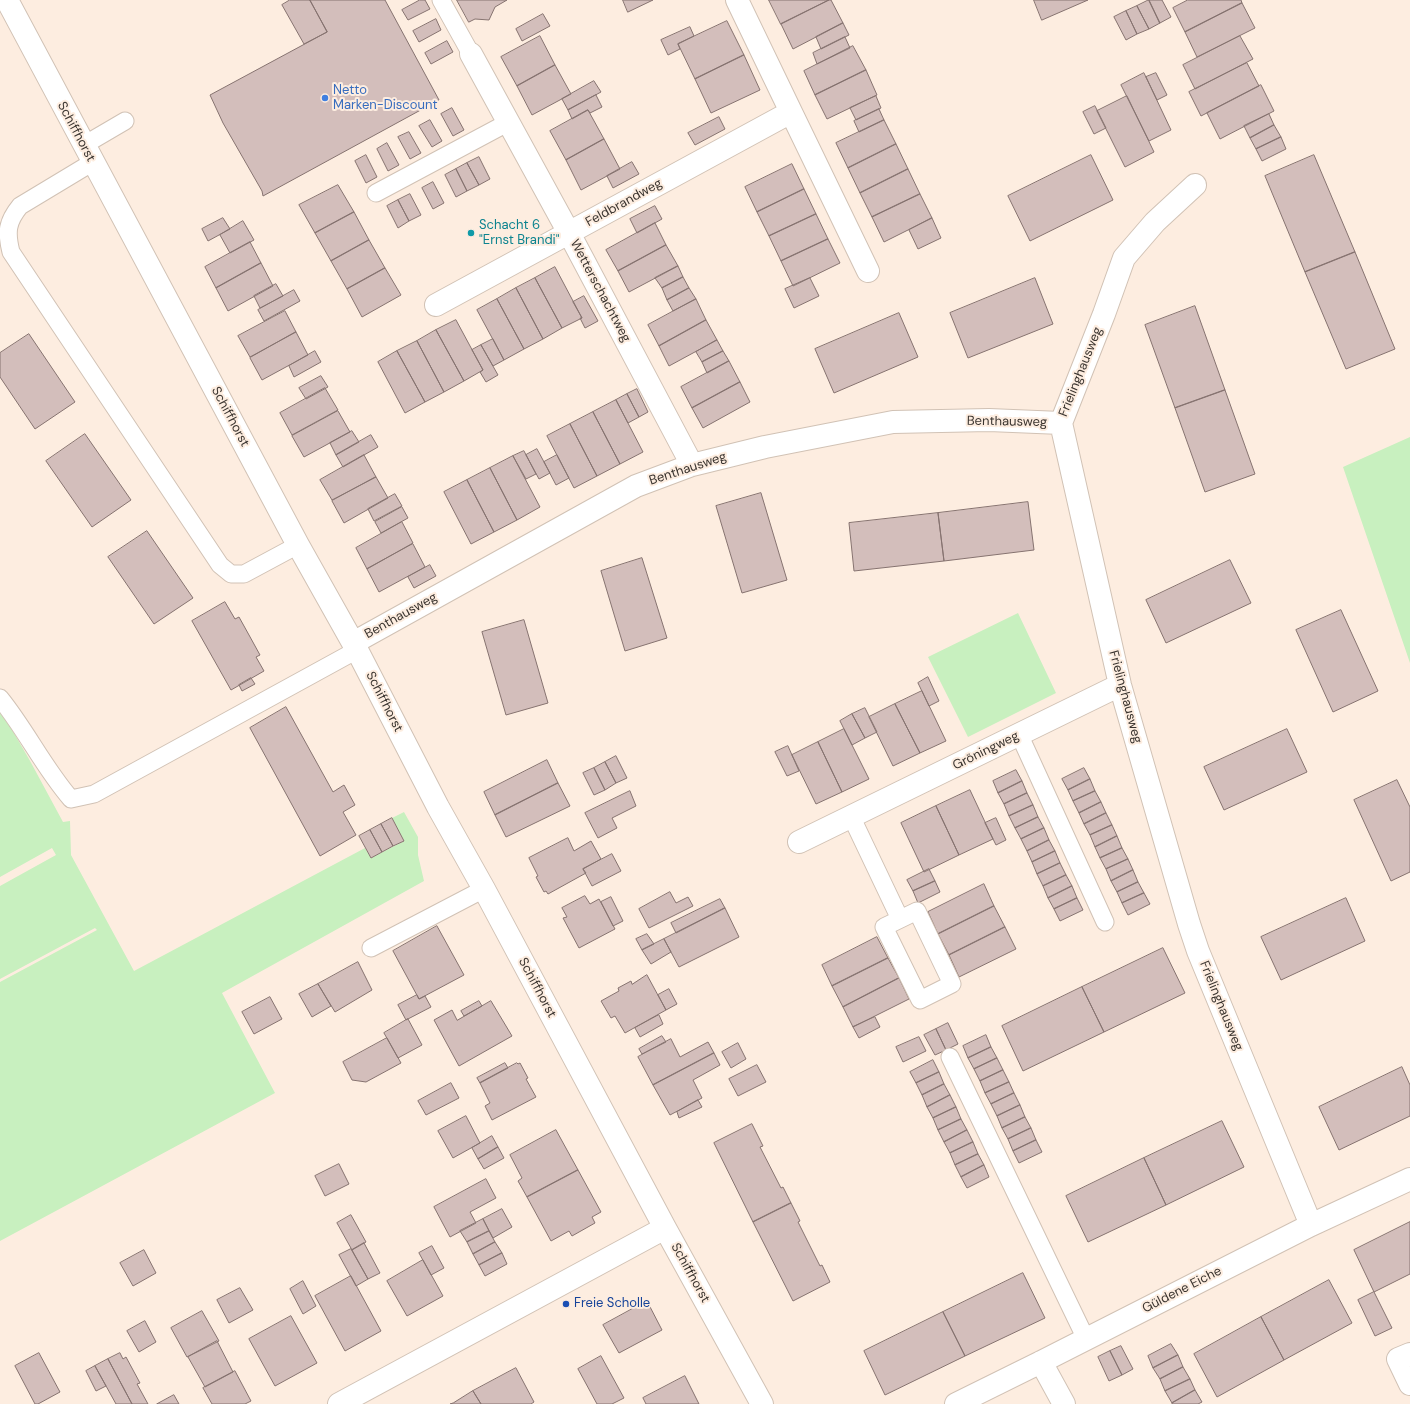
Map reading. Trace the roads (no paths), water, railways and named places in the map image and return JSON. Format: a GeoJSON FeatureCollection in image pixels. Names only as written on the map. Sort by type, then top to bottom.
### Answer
{"type":"FeatureCollection","features":[{"type":"Feature","properties":{"kind":"street"},"geometry":{"type":"LineString","coordinates":[[737,0],[868,271]]}},
{"type":"Feature","properties":{"kind":"street","name":"Schiffhorst"},"geometry":{"type":"LineString","coordinates":[[5,3],[88,154],[298,545],[355,646],[438,807],[484,889],[665,1228],[762,1404]]}},
{"type":"Feature","properties":{"kind":"street","name":"Wetterschachtweg"},"geometry":{"type":"LineString","coordinates":[[471,54],[569,233],[692,465]]}},
{"type":"Feature","properties":{"kind":"street","name":"Feldbrandweg"},"geometry":{"type":"LineString","coordinates":[[436,305],[791,112]]}},
{"type":"Feature","properties":{"kind":"street","name":"Frielinghausweg"},"geometry":{"type":"LineString","coordinates":[[1195,185],[1155,222],[1124,258],[1104,314],[1061,423],[1120,685],[1198,951],[1311,1225]]}},
{"type":"Feature","properties":{"kind":"street","name":"Benthausweg"},"geometry":{"type":"LineString","coordinates":[[355,646],[636,486],[692,465],[765,447],[893,422],[989,420],[1061,423]]}},
{"type":"Feature","properties":{"kind":"street","name":"Gröningweg"},"geometry":{"type":"LineString","coordinates":[[800,842],[1120,685]]}},
{"type":"Feature","properties":{"kind":"street","name":"Güldene Eiche"},"geometry":{"type":"LineString","coordinates":[[956,1404],[1311,1225],[1410,1179]]}},
{"type":"Feature","properties":{"kind":"street"},"geometry":{"type":"LineString","coordinates":[[339,1404],[665,1228]]}},
{"type":"Feature","properties":{"kind":"street"},"geometry":{"type":"LineString","coordinates":[[1410,1354],[1398,1359],[1410,1384]]}},
{"type":"Feature","properties":{"kind":"street"},"geometry":{"type":"LineString","coordinates":[[1041,1362],[1064,1404]]}},
{"type":"Feature","properties":{"kind":"lane"},"geometry":{"type":"LineString","coordinates":[[441,0],[471,54]]}},
{"type":"Feature","properties":{"kind":"lane"},"geometry":{"type":"LineString","coordinates":[[125,121],[88,154],[20,206],[12,215],[8,226],[8,238],[11,252],[220,565],[231,574],[244,574],[298,545]]}},
{"type":"Feature","properties":{"kind":"lane"},"geometry":{"type":"LineString","coordinates":[[376,194],[509,122]]}},
{"type":"Feature","properties":{"kind":"lane"},"geometry":{"type":"LineString","coordinates":[[0,698],[14,715],[59,786],[71,799],[94,794],[355,646]]}},
{"type":"Feature","properties":{"kind":"lane"},"geometry":{"type":"LineString","coordinates":[[1019,734],[1106,922]]}},
{"type":"Feature","properties":{"kind":"lane"},"geometry":{"type":"LineString","coordinates":[[851,816],[900,919]]}},
{"type":"Feature","properties":{"kind":"lane"},"geometry":{"type":"LineString","coordinates":[[371,948],[484,889]]}},
{"type":"Feature","properties":{"kind":"lane"},"geometry":{"type":"LineString","coordinates":[[917,911],[952,984],[920,1000],[884,927],[900,919],[917,911]]}},
{"type":"Feature","properties":{"kind":"lane"},"geometry":{"type":"LineString","coordinates":[[950,1057],[1086,1339]]}},
{"type":"Feature","properties":{"kind":"place","name":"Netto Marken-Discount"},"geometry":{"type":"Point","coordinates":[325,98]}},
{"type":"Feature","properties":{"kind":"place","name":"Schacht 6 \"Ernst Brandi\""},"geometry":{"type":"Point","coordinates":[471,233]}},
{"type":"Feature","properties":{"kind":"place","name":"Freie Scholle"},"geometry":{"type":"Point","coordinates":[566,1304]}}]}
